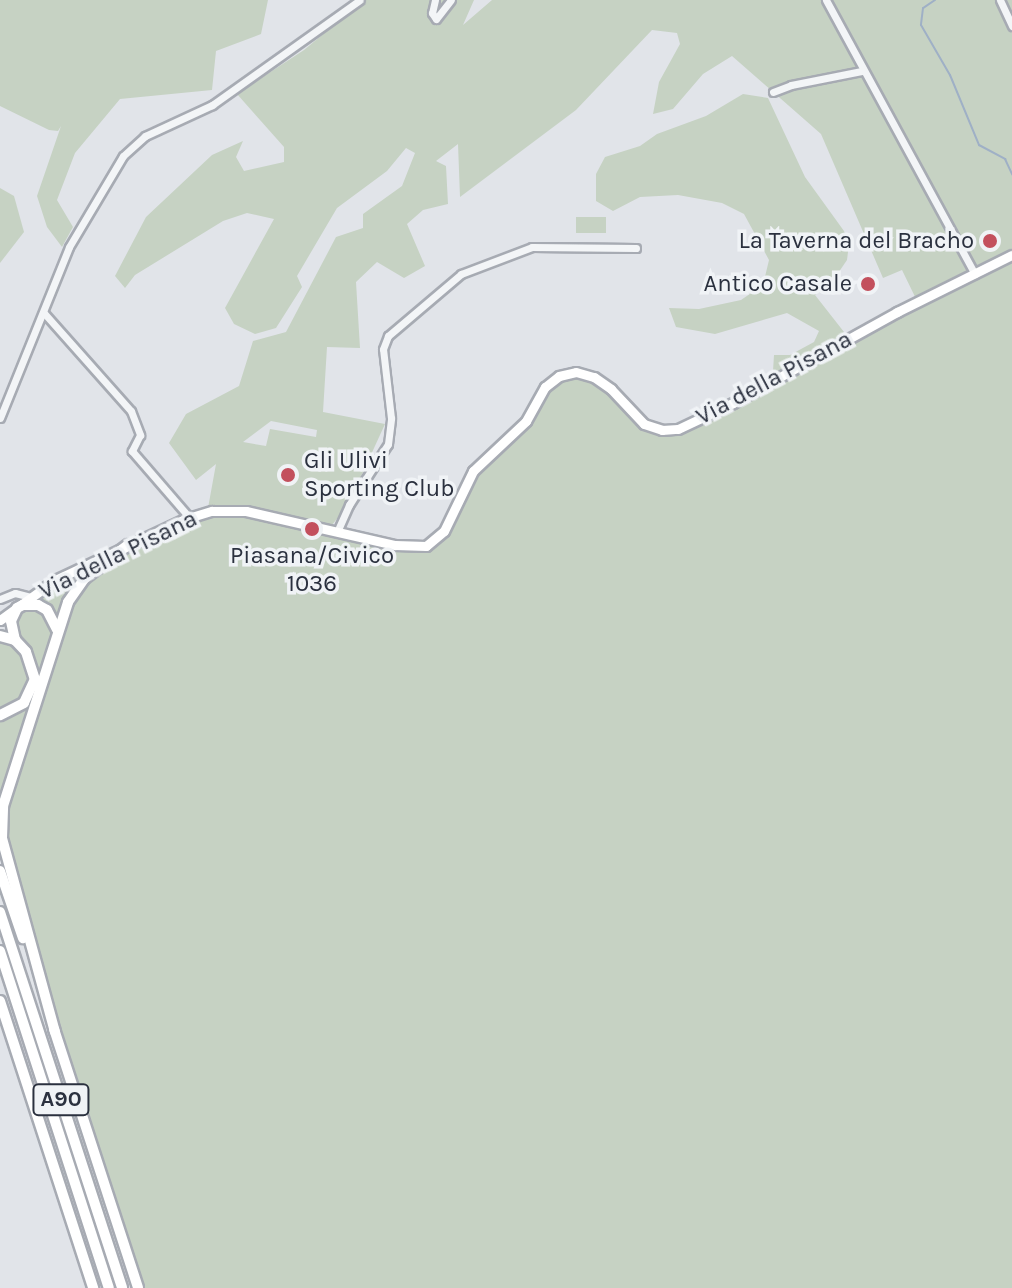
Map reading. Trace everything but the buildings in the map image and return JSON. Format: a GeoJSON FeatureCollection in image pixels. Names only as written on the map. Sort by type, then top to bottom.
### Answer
{"type":"FeatureCollection","features":[{"type":"Feature","properties":{"kind":"highway"},"geometry":{"type":"LineString","coordinates":[[55,1032],[1,822],[9,781],[57,631],[79,585],[128,545]]}},
{"type":"Feature","properties":{"kind":"highway"},"geometry":{"type":"LineString","coordinates":[[0,715],[24,703],[35,679],[30,657],[15,640],[10,626],[17,608],[30,605],[43,607],[53,617],[57,631]]}},
{"type":"Feature","properties":{"kind":"highway"},"geometry":{"type":"LineString","coordinates":[[0,636],[15,640]]}},
{"type":"Feature","properties":{"kind":"highway"},"geometry":{"type":"LineString","coordinates":[[0,871],[138,1288]]}},
{"type":"Feature","properties":{"kind":"highway","name":"A90"},"geometry":{"type":"LineString","coordinates":[[0,912],[122,1288]]}},
{"type":"Feature","properties":{"kind":"highway","name":"A90"},"geometry":{"type":"LineString","coordinates":[[0,951],[109,1288]]}},
{"type":"Feature","properties":{"kind":"highway"},"geometry":{"type":"LineString","coordinates":[[0,1001],[93,1288]]}},
{"type":"Feature","properties":{"kind":"main road","name":"Via della Pisana"},"geometry":{"type":"LineString","coordinates":[[0,620],[50,582],[189,517],[216,510],[239,510],[411,547],[433,542],[444,531],[471,473],[525,422],[545,387],[561,375],[579,372],[598,379],[638,421],[655,429],[673,430],[724,408],[890,315],[1012,255]]}},
{"type":"Feature","properties":{"kind":"street"},"geometry":{"type":"LineString","coordinates":[[0,418],[69,247],[123,156],[134,144],[212,105],[360,0]]}},
{"type":"Feature","properties":{"kind":"street"},"geometry":{"type":"LineString","coordinates":[[435,0],[432,13],[436,19],[451,0]]}},
{"type":"Feature","properties":{"kind":"street"},"geometry":{"type":"LineString","coordinates":[[826,0],[975,274]]}},
{"type":"Feature","properties":{"kind":"street"},"geometry":{"type":"LineString","coordinates":[[1000,0],[1012,26]]}},
{"type":"Feature","properties":{"kind":"street"},"geometry":{"type":"LineString","coordinates":[[773,92],[791,85],[862,71]]}},
{"type":"Feature","properties":{"kind":"street"},"geometry":{"type":"LineString","coordinates":[[337,532],[349,505],[388,444],[390,414],[383,347],[388,336],[461,274],[532,247],[636,248]]}},
{"type":"Feature","properties":{"kind":"street"},"geometry":{"type":"LineString","coordinates":[[44,313],[131,411],[140,435],[132,451],[189,517]]}},
{"type":"Feature","properties":{"kind":"street"},"geometry":{"type":"LineString","coordinates":[[0,599],[15,593],[31,597]]}},
{"type":"Feature","properties":{"kind":"green space"},"geometry":{"type":"Polygon","coordinates":[[[0,0],[268,0],[261,34],[216,51],[212,90],[120,99],[75,153],[57,200],[73,227],[62,247],[47,227],[37,196],[61,126],[58,131],[49,130],[0,106],[0,0]]]}},
{"type":"Feature","properties":{"kind":"green space"},"geometry":{"type":"Polygon","coordinates":[[[364,0],[474,0],[463,25],[492,0],[1012,0],[1012,1288],[143,1288],[54,1010],[8,841],[8,799],[69,607],[92,575],[127,550],[200,517],[230,513],[396,548],[425,550],[438,543],[448,532],[475,474],[559,380],[574,376],[591,379],[608,390],[639,425],[673,433],[713,418],[919,305],[902,270],[883,278],[821,134],[732,56],[703,74],[673,109],[653,114],[659,82],[680,44],[677,33],[652,30],[576,110],[460,197],[458,144],[436,161],[446,166],[448,204],[423,210],[407,224],[425,266],[404,278],[377,262],[356,282],[360,348],[327,347],[323,412],[385,424],[348,505],[328,530],[208,508],[216,464],[196,480],[169,443],[186,414],[239,386],[253,341],[286,332],[336,237],[363,228],[363,214],[402,186],[415,153],[406,148],[387,171],[337,208],[297,276],[302,287],[276,328],[255,334],[234,324],[225,308],[274,219],[247,213],[223,221],[135,275],[125,288],[115,276],[146,217],[212,155],[243,141],[236,157],[244,171],[284,162],[284,147],[237,94],[304,50],[364,0]],[[271,421],[243,442],[266,446],[270,429],[316,437],[317,430],[271,421]]]}},
{"type":"Feature","properties":{"kind":"green space"},"geometry":{"type":"Polygon","coordinates":[[[743,94],[768,98],[805,177],[844,231],[849,244],[847,260],[830,285],[815,295],[844,332],[842,338],[732,399],[735,392],[773,371],[774,355],[790,355],[814,342],[819,331],[787,313],[715,334],[676,327],[669,308],[699,309],[741,300],[763,285],[769,260],[744,214],[722,203],[678,195],[640,197],[613,211],[596,201],[596,174],[605,157],[640,146],[657,134],[706,116],[743,94]]]}},
{"type":"Feature","properties":{"kind":"green space"},"geometry":{"type":"Polygon","coordinates":[[[0,188],[14,196],[24,232],[0,263],[0,188]]]}},
{"type":"Feature","properties":{"kind":"green space"},"geometry":{"type":"Polygon","coordinates":[[[576,217],[606,217],[606,233],[576,233],[576,217]]]}},
{"type":"Feature","properties":{"kind":"green space"},"geometry":{"type":"Polygon","coordinates":[[[85,572],[69,593],[58,619],[51,607],[35,600],[85,572]]]}},
{"type":"Feature","properties":{"kind":"green space"},"geometry":{"type":"Polygon","coordinates":[[[29,610],[44,612],[54,630],[38,679],[35,658],[18,637],[15,625],[20,614],[29,610]]]}},
{"type":"Feature","properties":{"kind":"green space"},"geometry":{"type":"Polygon","coordinates":[[[0,640],[25,655],[31,677],[22,701],[0,712],[0,640]]]}},
{"type":"Feature","properties":{"kind":"green space"},"geometry":{"type":"Polygon","coordinates":[[[34,694],[0,799],[0,719],[20,712],[34,694]]]}},
{"type":"Feature","properties":{"kind":"waterway"},"geometry":{"type":"LineString","coordinates":[[935,0],[923,8],[921,25],[950,75],[979,145],[1005,159],[1012,174]]}},
{"type":"Feature","properties":{"kind":"place","name":"La Taverna del Bracho"},"geometry":{"type":"Point","coordinates":[990,241]}},
{"type":"Feature","properties":{"kind":"place","name":"Antico Casale"},"geometry":{"type":"Point","coordinates":[868,284]}},
{"type":"Feature","properties":{"kind":"place","name":"Gli Ulivi Sporting Club"},"geometry":{"type":"Point","coordinates":[288,475]}},
{"type":"Feature","properties":{"kind":"place","name":"Piasana/Civico 1036"},"geometry":{"type":"Point","coordinates":[312,529]}}]}
